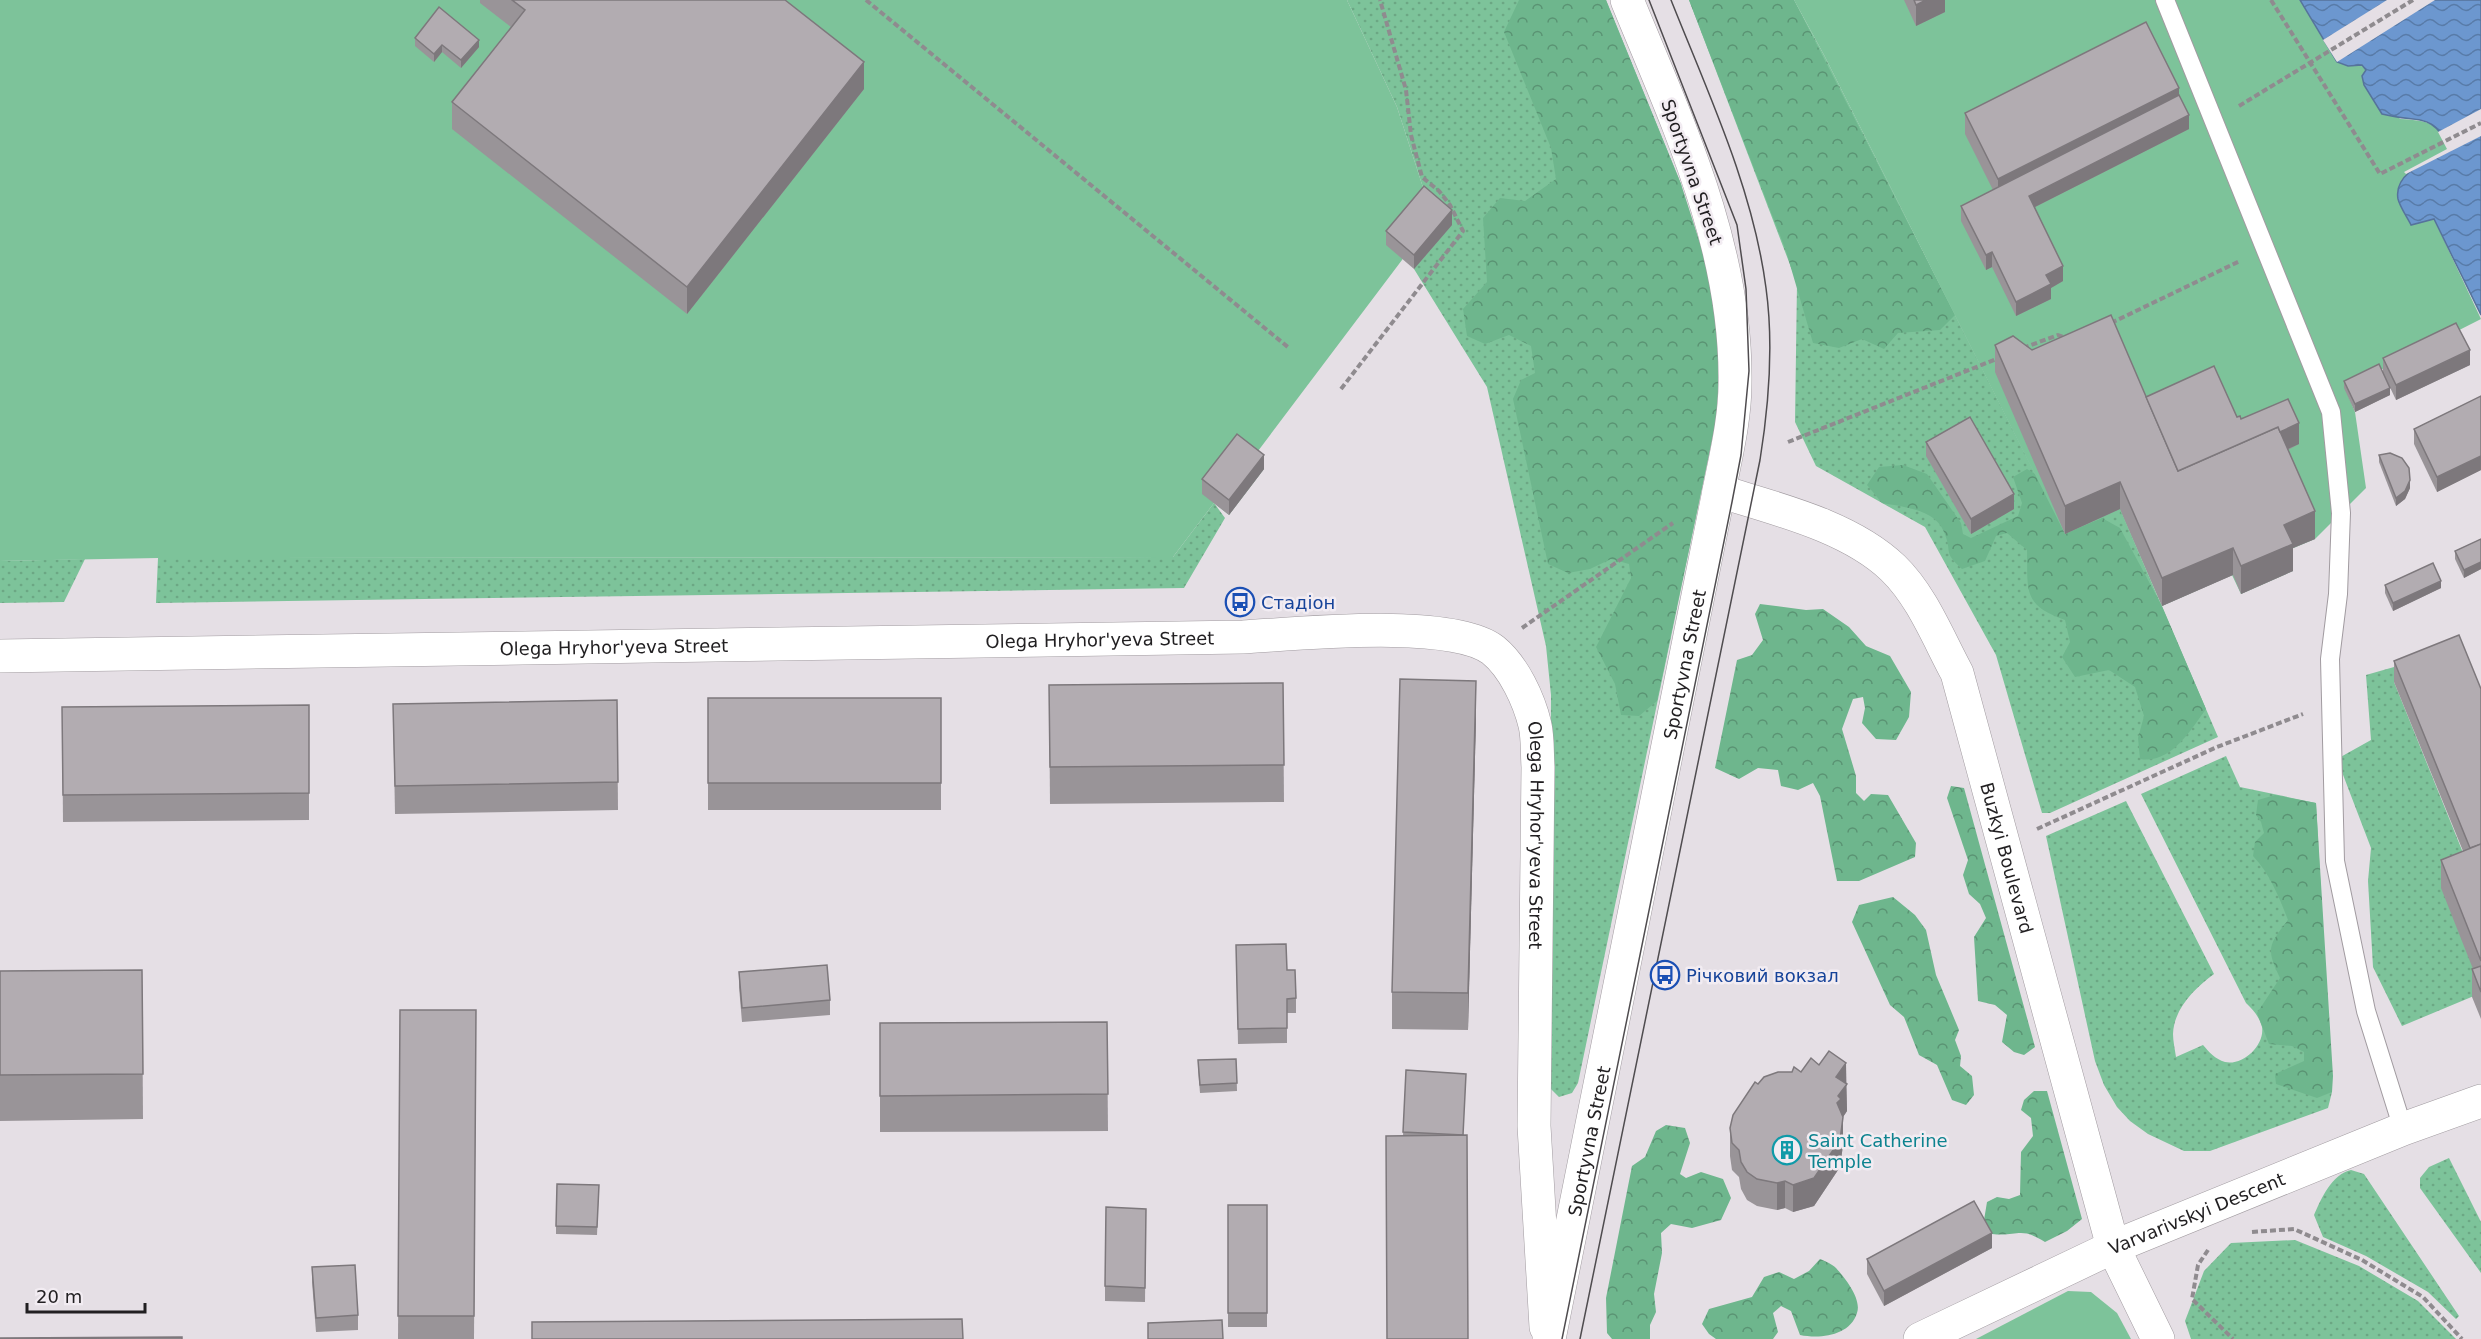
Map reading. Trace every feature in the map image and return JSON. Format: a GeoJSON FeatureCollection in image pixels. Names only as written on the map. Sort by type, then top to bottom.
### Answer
{"type":"FeatureCollection","features":[{"type":"Feature","properties":{"kind":"street","name":"Sportyvna Street"},"geometry":{"type":"LineString","coordinates":[[1548,1339],[1732,424],[1735,384],[1730,292],[1713,223],[1627,0]]}},
{"type":"Feature","properties":{"kind":"street","name":"Buzkyi Boulevard"},"geometry":{"type":"LineString","coordinates":[[1719,490],[1831,529],[1869,548],[1894,569],[1918,601],[1957,673],[2114,1246],[2158,1339]]}},
{"type":"Feature","properties":{"kind":"street","name":"Olega Hryhor'yeva Street"},"geometry":{"type":"LineString","coordinates":[[0,656],[1219,638],[1426,631],[1460,636],[1492,650],[1510,670],[1525,695],[1535,726],[1538,800],[1534,1126],[1548,1339]]}},
{"type":"Feature","properties":{"kind":"street","name":"Varvarivskyi Descent"},"geometry":{"type":"LineString","coordinates":[[1920,1339],[2114,1246],[2403,1129],[2481,1101]]}},
{"type":"Feature","properties":{"kind":"lane"},"geometry":{"type":"LineString","coordinates":[[2165,0],[2331,412],[2341,513],[2338,594],[2330,659],[2335,861],[2366,1011],[2403,1129]]}},
{"type":"Feature","properties":{"kind":"path"},"geometry":{"type":"LineString","coordinates":[[866,0],[1289,348]]}},
{"type":"Feature","properties":{"kind":"path"},"geometry":{"type":"LineString","coordinates":[[1341,389],[1463,231],[1450,205],[1439,191],[1422,177],[1411,135],[1406,90],[1380,0]]}},
{"type":"Feature","properties":{"kind":"path"},"geometry":{"type":"LineString","coordinates":[[2271,0],[2380,174],[2481,123]]}},
{"type":"Feature","properties":{"kind":"path"},"geometry":{"type":"LineString","coordinates":[[2213,121],[2412,0]]}},
{"type":"Feature","properties":{"kind":"path"},"geometry":{"type":"LineString","coordinates":[[2106,326],[2265,249]]}},
{"type":"Feature","properties":{"kind":"path"},"geometry":{"type":"LineString","coordinates":[[2012,352],[2058,335],[2074,341]]}},
{"type":"Feature","properties":{"kind":"path"},"geometry":{"type":"LineString","coordinates":[[1788,442],[2001,357]]}},
{"type":"Feature","properties":{"kind":"path"},"geometry":{"type":"LineString","coordinates":[[1492,650],[1719,490]]}},
{"type":"Feature","properties":{"kind":"path"},"geometry":{"type":"LineString","coordinates":[[2033,831],[2217,747],[2331,703]]}},
{"type":"Feature","properties":{"kind":"path"},"geometry":{"type":"LineString","coordinates":[[2244,1233],[2295,1229],[2362,1260],[2423,1298],[2462,1339]]}},
{"type":"Feature","properties":{"kind":"path"},"geometry":{"type":"LineString","coordinates":[[2211,1245],[2198,1265],[2192,1299],[2233,1339]]}},
{"type":"Feature","properties":{"kind":"green space"},"geometry":{"type":"Polygon","coordinates":[[[0,0],[1347,0],[1397,107],[1429,206],[1402,260],[1252,459],[1264,469],[1229,515],[1214,503],[1173,557],[158,558],[0,561],[0,0]]]}},
{"type":"Feature","properties":{"kind":"green space"},"geometry":{"type":"Polygon","coordinates":[[[1347,0],[1606,0],[1681,184],[1717,416],[1578,1083],[1572,1093],[1559,1097],[1549,1087],[1551,695],[1546,646],[1487,387],[1414,269],[1429,206],[1397,107],[1347,0]]]}},
{"type":"Feature","properties":{"kind":"green space"},"geometry":{"type":"Polygon","coordinates":[[[1519,0],[1606,0],[1681,184],[1715,290],[1720,348],[1717,416],[1657,701],[1639,716],[1621,715],[1615,684],[1596,647],[1631,578],[1629,564],[1611,559],[1590,569],[1568,573],[1548,564],[1513,399],[1521,380],[1535,373],[1531,346],[1509,335],[1485,344],[1467,336],[1463,309],[1487,282],[1483,218],[1500,198],[1525,201],[1556,179],[1551,148],[1504,32],[1519,0]]]}},
{"type":"Feature","properties":{"kind":"green space"},"geometry":{"type":"Polygon","coordinates":[[[1689,0],[1794,0],[1824,55],[2065,533],[2120,509],[2218,737],[2050,813],[2042,813],[1996,655],[1925,527],[1816,466],[1795,422],[1797,283],[1689,0]]]}},
{"type":"Feature","properties":{"kind":"green space"},"geometry":{"type":"Polygon","coordinates":[[[1689,0],[1794,0],[1955,315],[1940,330],[1898,333],[1884,349],[1862,339],[1839,348],[1813,343],[1786,251],[1689,0]]]}},
{"type":"Feature","properties":{"kind":"green space"},"geometry":{"type":"Polygon","coordinates":[[[1794,0],[2301,0],[2348,66],[2362,65],[2366,70],[2362,76],[2400,119],[2426,122],[2437,128],[2451,150],[2434,219],[2481,319],[2345,388],[2355,412],[2366,488],[2315,539],[2284,552],[2293,571],[2241,594],[2232,575],[2162,606],[2120,510],[2065,534],[1824,55],[1794,0]]]}},
{"type":"Feature","properties":{"kind":"green space"},"geometry":{"type":"Polygon","coordinates":[[[1903,465],[1927,474],[1961,523],[1963,534],[1971,538],[2018,516],[2022,503],[2013,477],[2027,469],[2037,475],[2065,533],[2102,518],[2120,528],[2162,606],[2206,709],[2179,744],[2161,756],[2140,759],[2138,738],[2144,716],[2135,687],[2109,670],[2075,677],[2062,657],[2070,642],[2065,620],[2051,614],[2034,602],[2028,586],[2027,550],[2007,533],[1996,536],[1985,561],[1962,569],[1950,555],[1944,532],[1933,518],[1918,510],[1882,503],[1867,485],[1879,467],[1903,465]]]}},
{"type":"Feature","properties":{"kind":"green space"},"geometry":{"type":"Polygon","coordinates":[[[1214,503],[1225,518],[1184,588],[156,603],[158,558],[1173,557],[1214,503]]]}},
{"type":"Feature","properties":{"kind":"green space"},"geometry":{"type":"Polygon","coordinates":[[[85,559],[64,602],[0,603],[0,561],[85,559]]]}},
{"type":"Feature","properties":{"kind":"green space"},"geometry":{"type":"Polygon","coordinates":[[[1760,604],[1806,610],[1823,609],[1849,627],[1866,646],[1890,656],[1911,692],[1909,717],[1896,740],[1876,739],[1862,723],[1865,708],[1863,697],[1853,699],[1842,729],[1856,776],[1856,793],[1864,801],[1871,794],[1888,795],[1916,843],[1915,857],[1859,881],[1837,881],[1820,796],[1813,783],[1798,790],[1781,786],[1778,770],[1758,768],[1739,779],[1715,768],[1737,660],[1752,655],[1763,640],[1755,614],[1760,604]]]}},
{"type":"Feature","properties":{"kind":"green space"},"geometry":{"type":"Polygon","coordinates":[[[2394,667],[2397,681],[2394,682],[2472,875],[2481,988],[2481,993],[2402,1026],[2373,967],[2368,881],[2371,848],[2337,759],[2371,740],[2366,675],[2394,667]]]}},
{"type":"Feature","properties":{"kind":"green space"},"geometry":{"type":"Polygon","coordinates":[[[2226,756],[2240,787],[2316,803],[2332,1092],[2328,1108],[2210,1151],[2184,1151],[2148,1134],[2130,1121],[2117,1107],[2104,1085],[2095,1061],[2046,836],[2126,801],[2214,974],[2193,992],[2181,1007],[2173,1034],[2176,1057],[2203,1045],[2221,1061],[2239,1061],[2251,1053],[2260,1041],[2261,1023],[2246,1003],[2141,794],[2226,756]]]}},
{"type":"Feature","properties":{"kind":"green space"},"geometry":{"type":"Polygon","coordinates":[[[1951,786],[1964,788],[2035,1047],[2024,1055],[2014,1052],[2002,1042],[2007,1015],[1995,1005],[1978,1001],[1974,937],[1986,918],[1980,904],[1969,894],[1963,875],[1968,860],[1947,798],[1951,786]]]}},
{"type":"Feature","properties":{"kind":"green space"},"geometry":{"type":"Polygon","coordinates":[[[2275,795],[2316,803],[2333,1076],[2332,1092],[2317,1098],[2276,1084],[2275,1074],[2304,1061],[2304,1052],[2292,1046],[2269,1044],[2257,1013],[2280,978],[2271,948],[2276,936],[2288,920],[2269,878],[2253,856],[2255,842],[2264,833],[2256,815],[2258,800],[2275,795]]]}},
{"type":"Feature","properties":{"kind":"green space"},"geometry":{"type":"Polygon","coordinates":[[[1893,897],[1915,915],[1926,930],[1936,975],[1959,1030],[1955,1040],[1961,1056],[1960,1066],[1972,1076],[1974,1095],[1966,1105],[1952,1100],[1937,1065],[1919,1055],[1904,1017],[1890,1005],[1852,922],[1859,905],[1893,897]]]}},
{"type":"Feature","properties":{"kind":"green space"},"geometry":{"type":"Polygon","coordinates":[[[2034,1091],[2047,1091],[2082,1219],[2067,1231],[2045,1242],[2024,1233],[1992,1234],[1984,1220],[1987,1202],[1997,1197],[2009,1199],[2020,1195],[2021,1152],[2033,1136],[2031,1118],[2021,1110],[2024,1100],[2034,1091]]]}},
{"type":"Feature","properties":{"kind":"green space"},"geometry":{"type":"Polygon","coordinates":[[[1666,1125],[1685,1128],[1690,1143],[1680,1174],[1686,1178],[1701,1172],[1723,1179],[1731,1198],[1721,1220],[1692,1228],[1671,1224],[1661,1233],[1662,1253],[1654,1294],[1656,1312],[1650,1325],[1650,1339],[1612,1339],[1607,1333],[1606,1298],[1632,1166],[1645,1157],[1656,1131],[1666,1125]]]}},
{"type":"Feature","properties":{"kind":"green space"},"geometry":{"type":"Polygon","coordinates":[[[2449,1158],[2481,1222],[2481,1273],[2420,1188],[2420,1178],[2429,1167],[2449,1158]]]}},
{"type":"Feature","properties":{"kind":"green space"},"geometry":{"type":"Polygon","coordinates":[[[2351,1170],[2364,1174],[2459,1316],[2456,1319],[2428,1292],[2366,1256],[2323,1237],[2314,1215],[2333,1182],[2344,1172],[2351,1170]]]}},
{"type":"Feature","properties":{"kind":"green space"},"geometry":{"type":"Polygon","coordinates":[[[2295,1240],[2359,1266],[2418,1301],[2456,1339],[2191,1339],[2185,1321],[2204,1271],[2231,1243],[2295,1240]]]}},
{"type":"Feature","properties":{"kind":"green space"},"geometry":{"type":"Polygon","coordinates":[[[1820,1259],[1836,1268],[1844,1277],[1857,1301],[1857,1313],[1853,1321],[1841,1331],[1825,1336],[1800,1335],[1791,1311],[1781,1306],[1773,1313],[1778,1332],[1773,1339],[1716,1339],[1702,1324],[1709,1309],[1752,1297],[1764,1277],[1779,1272],[1794,1279],[1809,1271],[1820,1259]]]}},
{"type":"Feature","properties":{"kind":"green space"},"geometry":{"type":"Polygon","coordinates":[[[2068,1291],[2091,1292],[2117,1313],[2131,1339],[1976,1339],[2068,1291]]]}},
{"type":"Feature","properties":{"kind":"water"},"geometry":{"type":"Polygon","coordinates":[[[2300,0],[2481,0],[2481,315],[2434,219],[2411,225],[2398,199],[2398,189],[2408,174],[2451,150],[2444,137],[2437,129],[2423,121],[2382,114],[2364,85],[2362,76],[2366,70],[2362,65],[2348,66],[2337,62],[2300,0]]]}},
{"type":"Feature","properties":{"kind":"pier"},"geometry":{"type":"Polygon","coordinates":[[[2387,0],[2435,0],[2337,62],[2323,40],[2387,0]]]}},
{"type":"Feature","properties":{"kind":"pier"},"geometry":{"type":"Polygon","coordinates":[[[2481,109],[2481,136],[2406,174],[2404,172],[2447,149],[2438,132],[2481,109]]]}},
{"type":"Feature","properties":{"kind":"building"},"geometry":{"type":"Polygon","coordinates":[[[512,0],[785,0],[864,62],[687,287],[452,102],[525,10],[512,0]]]}},
{"type":"Feature","properties":{"kind":"building"},"geometry":{"type":"Polygon","coordinates":[[[1914,0],[1926,0],[1916,5],[1914,0]]]}},
{"type":"Feature","properties":{"kind":"building"},"geometry":{"type":"Polygon","coordinates":[[[439,7],[479,40],[461,60],[442,45],[434,54],[415,38],[439,7]]]}},
{"type":"Feature","properties":{"kind":"building"},"geometry":{"type":"Polygon","coordinates":[[[2146,22],[2179,88],[1998,179],[1965,113],[2146,22]]]}},
{"type":"Feature","properties":{"kind":"building"},"geometry":{"type":"Polygon","coordinates":[[[2179,95],[2189,115],[2029,196],[2063,266],[2046,275],[2051,284],[2016,302],[1992,252],[1986,255],[1961,206],[2179,95]]]}},
{"type":"Feature","properties":{"kind":"building"},"geometry":{"type":"Polygon","coordinates":[[[1424,186],[1452,210],[1414,255],[1386,231],[1424,186]]]}},
{"type":"Feature","properties":{"kind":"building"},"geometry":{"type":"Polygon","coordinates":[[[2111,315],[2178,471],[2278,427],[2315,511],[2284,525],[2293,544],[2241,566],[2233,548],[2162,578],[2120,482],[2065,506],[1995,345],[2013,336],[2032,350],[2111,315]]]}},
{"type":"Feature","properties":{"kind":"building"},"geometry":{"type":"Polygon","coordinates":[[[2456,323],[2470,350],[2396,385],[2383,358],[2456,323]]]}},
{"type":"Feature","properties":{"kind":"building"},"geometry":{"type":"Polygon","coordinates":[[[2379,364],[2390,388],[2355,404],[2344,381],[2379,364]]]}},
{"type":"Feature","properties":{"kind":"building"},"geometry":{"type":"Polygon","coordinates":[[[2214,366],[2237,417],[2240,416],[2241,419],[2288,399],[2299,423],[2280,432],[2278,427],[2178,471],[2146,397],[2214,366]]]}},
{"type":"Feature","properties":{"kind":"building"},"geometry":{"type":"Polygon","coordinates":[[[2481,396],[2481,456],[2437,477],[2414,429],[2481,396]]]}},
{"type":"Feature","properties":{"kind":"building"},"geometry":{"type":"Polygon","coordinates":[[[1970,417],[2014,494],[1971,519],[1926,442],[1970,417]]]}},
{"type":"Feature","properties":{"kind":"building"},"geometry":{"type":"Polygon","coordinates":[[[1237,434],[1264,455],[1229,500],[1202,479],[1237,434]]]}},
{"type":"Feature","properties":{"kind":"building"},"geometry":{"type":"Polygon","coordinates":[[[2390,453],[2402,458],[2409,468],[2410,480],[2405,491],[2396,498],[2379,455],[2390,453]]]}},
{"type":"Feature","properties":{"kind":"building"},"geometry":{"type":"Polygon","coordinates":[[[2481,539],[2481,562],[2464,570],[2455,551],[2481,539]]]}},
{"type":"Feature","properties":{"kind":"building"},"geometry":{"type":"Polygon","coordinates":[[[2433,563],[2441,581],[2393,603],[2385,585],[2433,563]]]}},
{"type":"Feature","properties":{"kind":"building"},"geometry":{"type":"Polygon","coordinates":[[[2459,635],[2481,689],[2481,844],[2470,848],[2394,661],[2459,635]]]}},
{"type":"Feature","properties":{"kind":"building"},"geometry":{"type":"Polygon","coordinates":[[[1400,679],[1476,681],[1468,993],[1392,992],[1400,679]]]}},
{"type":"Feature","properties":{"kind":"building"},"geometry":{"type":"Polygon","coordinates":[[[1283,683],[1284,765],[1050,767],[1049,685],[1283,683]]]}},
{"type":"Feature","properties":{"kind":"building"},"geometry":{"type":"Polygon","coordinates":[[[708,698],[941,698],[941,783],[708,783],[708,698]]]}},
{"type":"Feature","properties":{"kind":"building"},"geometry":{"type":"Polygon","coordinates":[[[617,700],[618,782],[395,786],[393,704],[617,700]]]}},
{"type":"Feature","properties":{"kind":"building"},"geometry":{"type":"Polygon","coordinates":[[[309,705],[309,793],[63,795],[62,707],[309,705]]]}},
{"type":"Feature","properties":{"kind":"building"},"geometry":{"type":"Polygon","coordinates":[[[2481,844],[2481,961],[2441,860],[2481,844]]]}},
{"type":"Feature","properties":{"kind":"building"},"geometry":{"type":"Polygon","coordinates":[[[1286,944],[1287,970],[1295,970],[1296,998],[1287,999],[1287,1028],[1238,1029],[1236,945],[1286,944]]]}},
{"type":"Feature","properties":{"kind":"building"},"geometry":{"type":"Polygon","coordinates":[[[827,965],[830,1000],[742,1008],[739,972],[827,965]]]}},
{"type":"Feature","properties":{"kind":"building"},"geometry":{"type":"Polygon","coordinates":[[[2481,966],[2481,992],[2472,969],[2481,966]]]}},
{"type":"Feature","properties":{"kind":"building"},"geometry":{"type":"Polygon","coordinates":[[[142,970],[143,1074],[0,1075],[0,971],[142,970]]]}},
{"type":"Feature","properties":{"kind":"building"},"geometry":{"type":"Polygon","coordinates":[[[400,1010],[476,1010],[474,1316],[398,1316],[400,1010]]]}},
{"type":"Feature","properties":{"kind":"building"},"geometry":{"type":"Polygon","coordinates":[[[1107,1022],[1108,1094],[880,1096],[880,1023],[1107,1022]]]}},
{"type":"Feature","properties":{"kind":"building","name":"Saint Catherine Temple"},"geometry":{"type":"Polygon","coordinates":[[[1829,1051],[1846,1063],[1836,1077],[1847,1084],[1838,1096],[1841,1099],[1837,1103],[1843,1117],[1840,1140],[1814,1178],[1793,1185],[1785,1181],[1777,1183],[1757,1179],[1747,1172],[1741,1162],[1739,1150],[1732,1143],[1730,1128],[1733,1115],[1755,1082],[1758,1084],[1764,1077],[1778,1072],[1792,1072],[1794,1067],[1801,1072],[1811,1058],[1819,1065],[1829,1051]]]}},
{"type":"Feature","properties":{"kind":"building"},"geometry":{"type":"Polygon","coordinates":[[[1236,1059],[1237,1083],[1200,1085],[1198,1060],[1236,1059]]]}},
{"type":"Feature","properties":{"kind":"building"},"geometry":{"type":"Polygon","coordinates":[[[1406,1070],[1466,1074],[1463,1135],[1403,1132],[1406,1070]]]}},
{"type":"Feature","properties":{"kind":"building"},"geometry":{"type":"Polygon","coordinates":[[[1467,1135],[1468,1339],[1387,1339],[1386,1136],[1467,1135]]]}},
{"type":"Feature","properties":{"kind":"building"},"geometry":{"type":"Polygon","coordinates":[[[557,1184],[599,1185],[597,1227],[556,1226],[557,1184]]]}},
{"type":"Feature","properties":{"kind":"building"},"geometry":{"type":"Polygon","coordinates":[[[1974,1201],[1992,1233],[1884,1291],[1867,1259],[1974,1201]]]}},
{"type":"Feature","properties":{"kind":"building"},"geometry":{"type":"Polygon","coordinates":[[[1228,1205],[1267,1205],[1267,1313],[1228,1313],[1228,1205]]]}},
{"type":"Feature","properties":{"kind":"building"},"geometry":{"type":"Polygon","coordinates":[[[1106,1207],[1146,1209],[1145,1288],[1105,1286],[1106,1207]]]}},
{"type":"Feature","properties":{"kind":"building"},"geometry":{"type":"Polygon","coordinates":[[[355,1265],[358,1315],[316,1318],[312,1267],[355,1265]]]}},
{"type":"Feature","properties":{"kind":"building"},"geometry":{"type":"Polygon","coordinates":[[[962,1319],[963,1339],[532,1339],[532,1322],[962,1319]]]}},
{"type":"Feature","properties":{"kind":"building"},"geometry":{"type":"Polygon","coordinates":[[[1222,1320],[1223,1339],[1148,1339],[1148,1323],[1222,1320]]]}},
{"type":"Feature","properties":{"kind":"building"},"geometry":{"type":"Polygon","coordinates":[[[182,1337],[182,1339],[0,1339],[0,1338],[182,1337]]]}},
{"type":"Feature","properties":{"kind":"tram line"},"geometry":{"type":"LineString","coordinates":[[1562,1339],[1732,502],[1741,455],[1749,371],[1746,289],[1737,225],[1649,0]]}},
{"type":"Feature","properties":{"kind":"tram line"},"geometry":{"type":"LineString","coordinates":[[1580,1339],[1760,460],[1768,396],[1770,331],[1766,288],[1751,214],[1714,106],[1671,0]]}},
{"type":"Feature","properties":{"kind":"place","name":"Стадіон"},"geometry":{"type":"Point","coordinates":[1240,602]}},
{"type":"Feature","properties":{"kind":"place","name":"Річковий вокзал"},"geometry":{"type":"Point","coordinates":[1665,975]}},
{"type":"Feature","properties":{"kind":"place","name":"Saint Catherine Temple"},"geometry":{"type":"Point","coordinates":[1787,1150]}}]}
